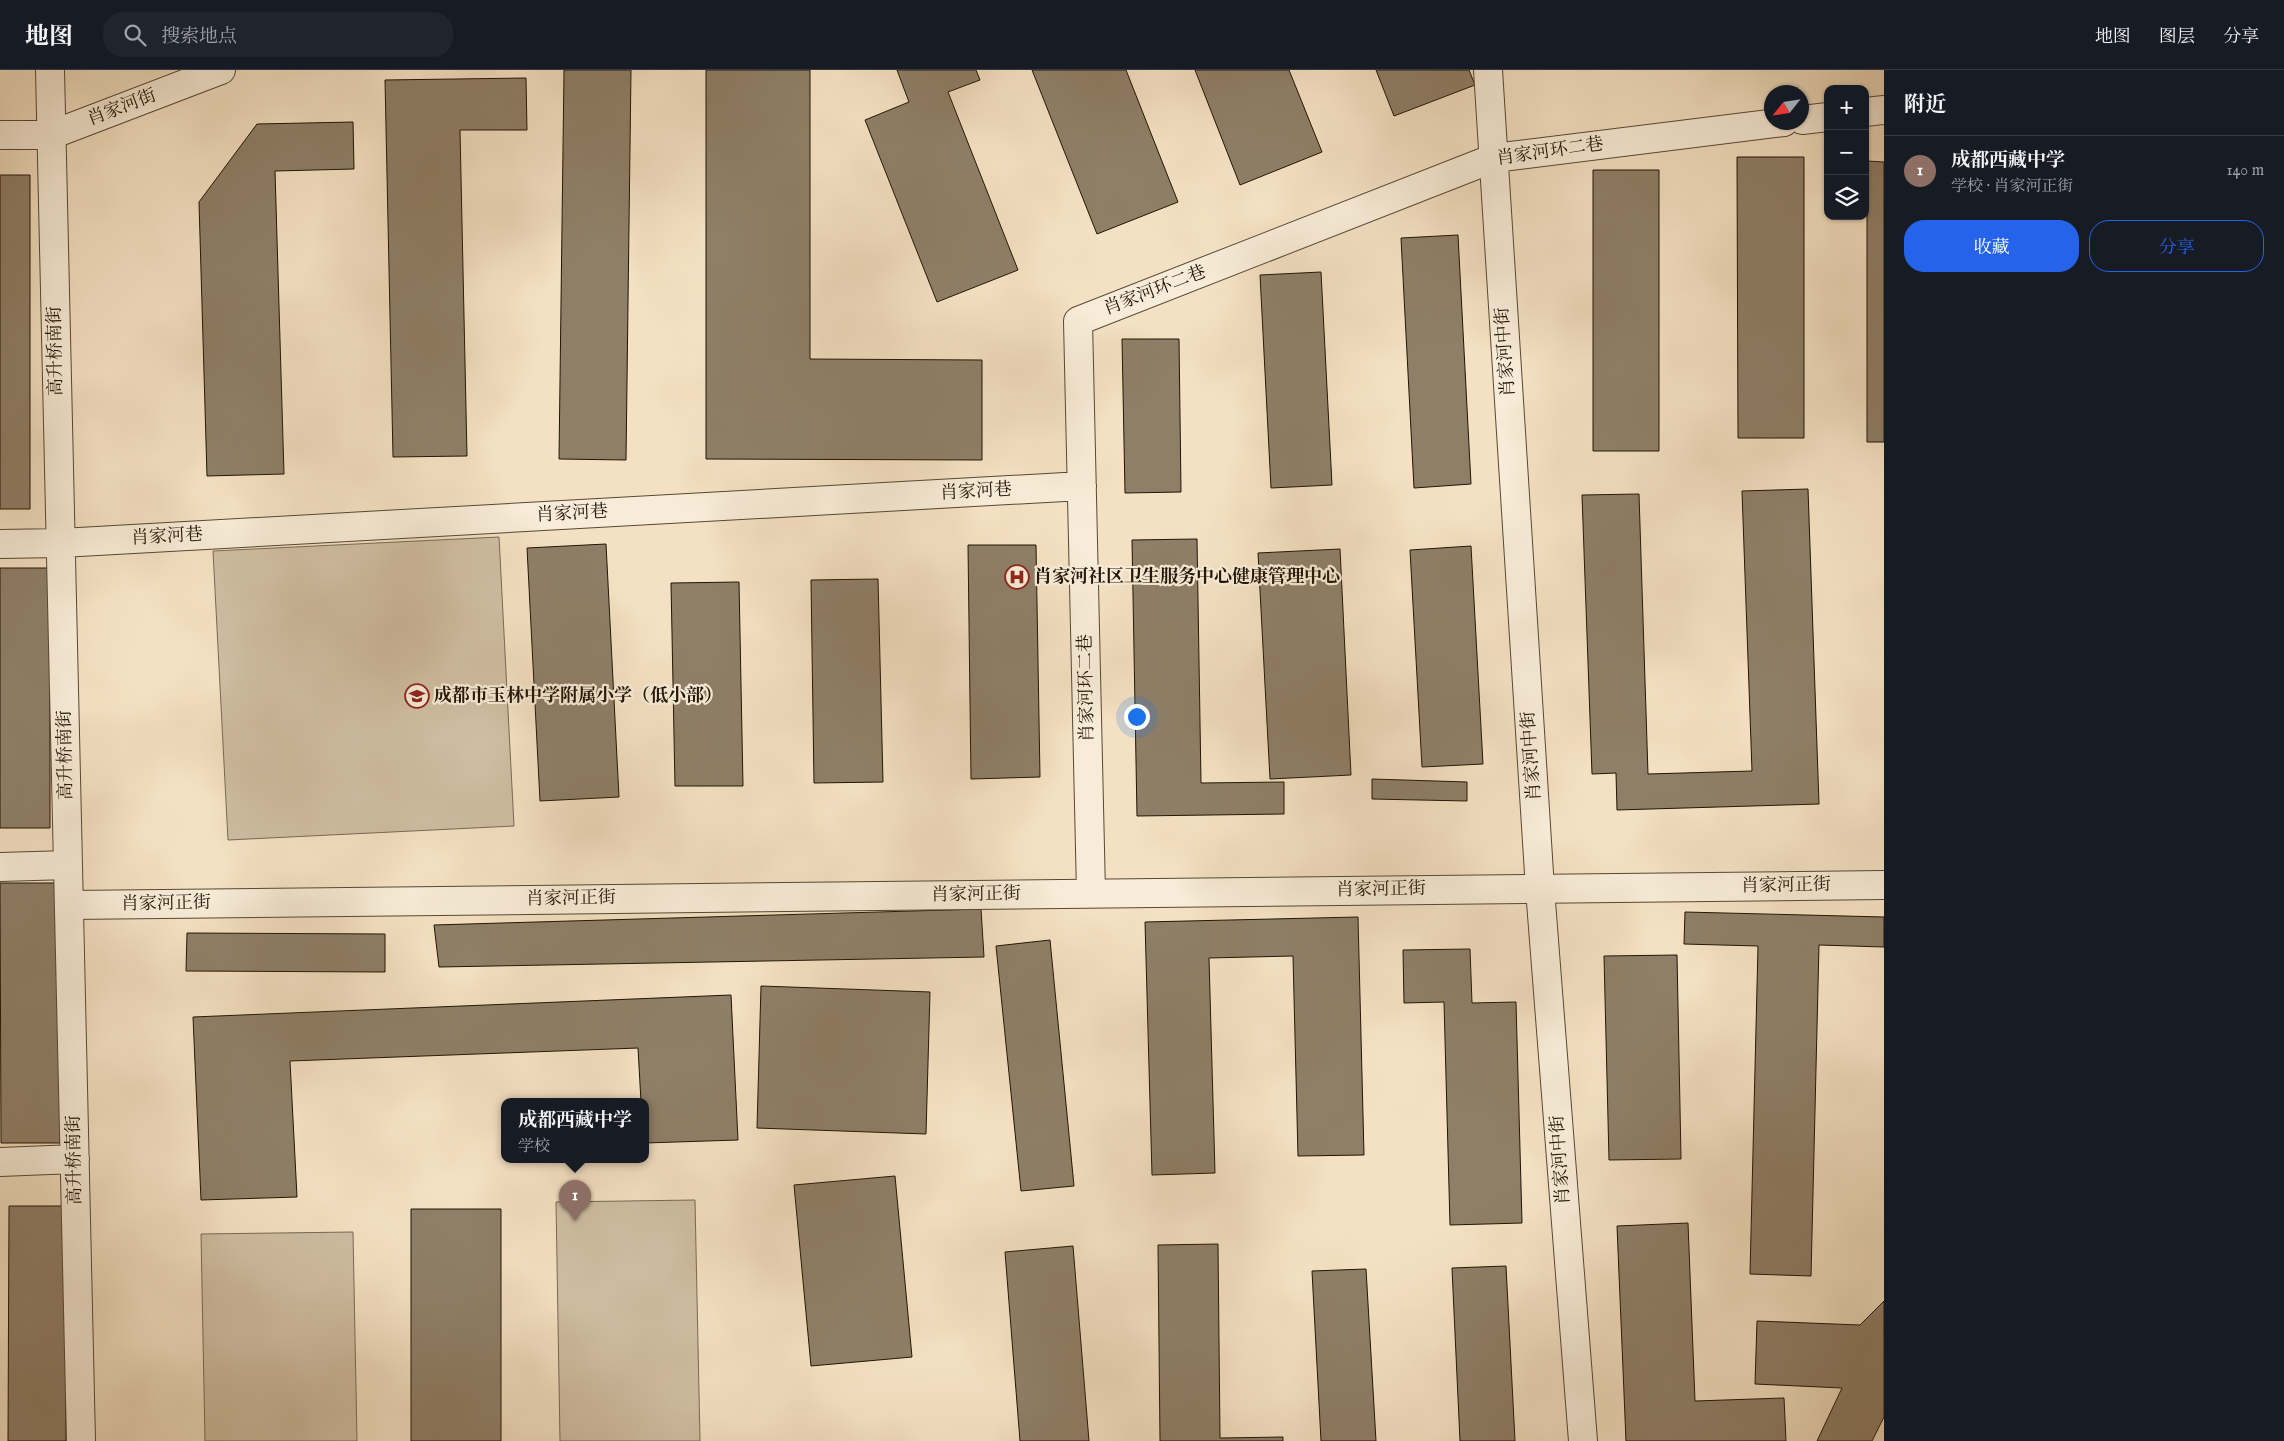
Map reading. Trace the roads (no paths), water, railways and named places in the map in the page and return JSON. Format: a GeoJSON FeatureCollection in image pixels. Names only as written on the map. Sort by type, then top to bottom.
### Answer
{"type":"FeatureCollection","features":[{"type":"Feature","properties":{"kind":"street","name":"高升桥南街"},"geometry":{"type":"LineString","coordinates":[[50,70],[81,1441]]}},
{"type":"Feature","properties":{"kind":"street","name":"肖家河街"},"geometry":{"type":"LineString","coordinates":[[51,135],[221,70]]}},
{"type":"Feature","properties":{"kind":"street","name":"肖家河中街"},"geometry":{"type":"LineString","coordinates":[[1488,70],[1540,889],[1583,1441]]}},
{"type":"Feature","properties":{"kind":"street"},"geometry":{"type":"LineString","coordinates":[[1869,112],[1884,110]]}},
{"type":"Feature","properties":{"kind":"street"},"geometry":{"type":"LineString","coordinates":[[1809,119],[1824,117]]}},
{"type":"Feature","properties":{"kind":"street","name":"肖家河环二巷"},"geometry":{"type":"LineString","coordinates":[[1091,893],[1078,321],[1494,158],[1764,124]]}},
{"type":"Feature","properties":{"kind":"street"},"geometry":{"type":"LineString","coordinates":[[0,135],[51,135]]}},
{"type":"Feature","properties":{"kind":"street","name":"肖家河巷"},"geometry":{"type":"LineString","coordinates":[[0,544],[61,543],[1082,486]]}},
{"type":"Feature","properties":{"kind":"street"},"geometry":{"type":"LineString","coordinates":[[0,867],[68,865]]}},
{"type":"Feature","properties":{"kind":"street","name":"肖家河正街"},"geometry":{"type":"LineString","coordinates":[[69,905],[1884,885]]}},
{"type":"Feature","properties":{"kind":"street"},"geometry":{"type":"LineString","coordinates":[[0,1162],[75,1159]]}},
{"type":"Feature","properties":{"kind":"place","name":"肖家河社区卫生服务中心健康管理中心"},"geometry":{"type":"Point","coordinates":[1017,577]}},
{"type":"Feature","properties":{"kind":"place","name":"成都市玉林中学附属小学（低小部）"},"geometry":{"type":"Point","coordinates":[417,696]}},
{"type":"Feature","properties":{"kind":"place","name":"成都西藏中学"},"geometry":{"type":"Point","coordinates":[575,1221]}}]}
